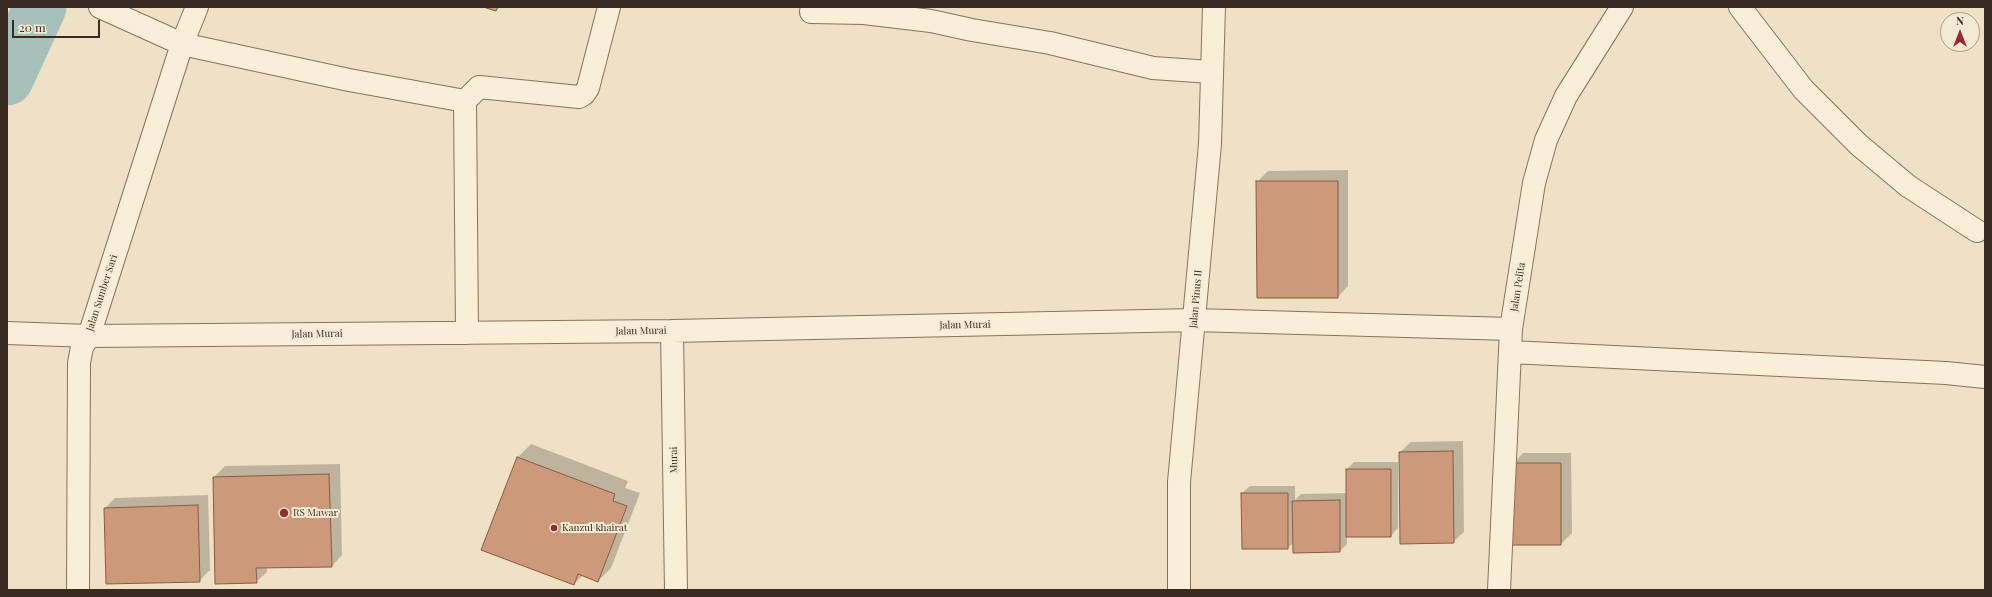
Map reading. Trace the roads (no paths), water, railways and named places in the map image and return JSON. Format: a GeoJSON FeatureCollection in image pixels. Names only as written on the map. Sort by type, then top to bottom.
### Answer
{"type":"FeatureCollection","features":[{"type":"Feature","properties":{"kind":"street"},"geometry":{"type":"LineString","coordinates":[[100,7],[182,44],[349,80],[465,101]]}},
{"type":"Feature","properties":{"kind":"street","name":"Jalan Sumber Sari"},"geometry":{"type":"LineString","coordinates":[[78,590],[79,363],[82,347],[89,336],[182,44],[197,7]]}},
{"type":"Feature","properties":{"kind":"street"},"geometry":{"type":"LineString","coordinates":[[466,333],[465,101],[479,88],[579,97],[584,94],[588,88],[609,7]]}},
{"type":"Feature","properties":{"kind":"street","name":"Jalan Pinus II"},"geometry":{"type":"LineString","coordinates":[[1179,590],[1179,482],[1210,144],[1214,7]]}},
{"type":"Feature","properties":{"kind":"street","name":"Jalan Pelita"},"geometry":{"type":"LineString","coordinates":[[1499,590],[1511,329],[1534,183],[1546,140],[1566,96],[1622,7]]}},
{"type":"Feature","properties":{"kind":"street"},"geometry":{"type":"LineString","coordinates":[[1740,7],[1803,89],[1859,145],[1908,186],[1977,231]]}},
{"type":"Feature","properties":{"kind":"street"},"geometry":{"type":"LineString","coordinates":[[811,12],[864,13],[931,22],[1050,43],[1153,68],[1211,72]]}},
{"type":"Feature","properties":{"kind":"street","name":"Jalan Murai"},"geometry":{"type":"LineString","coordinates":[[7,334],[89,336],[672,331],[1194,320],[1511,329]]}},
{"type":"Feature","properties":{"kind":"street","name":"Murai"},"geometry":{"type":"LineString","coordinates":[[672,331],[676,590]]}},
{"type":"Feature","properties":{"kind":"street"},"geometry":{"type":"LineString","coordinates":[[1510,352],[1946,373],[1985,377]]}},
{"type":"Feature","properties":{"kind":"waterway"},"geometry":{"type":"LineString","coordinates":[[7,79],[40,7]]}},
{"type":"Feature","properties":{"kind":"place","name":"RS Mawar"},"geometry":{"type":"Point","coordinates":[284,513]}},
{"type":"Feature","properties":{"kind":"place","name":"Kanzul khairat"},"geometry":{"type":"Point","coordinates":[554,528]}}]}
